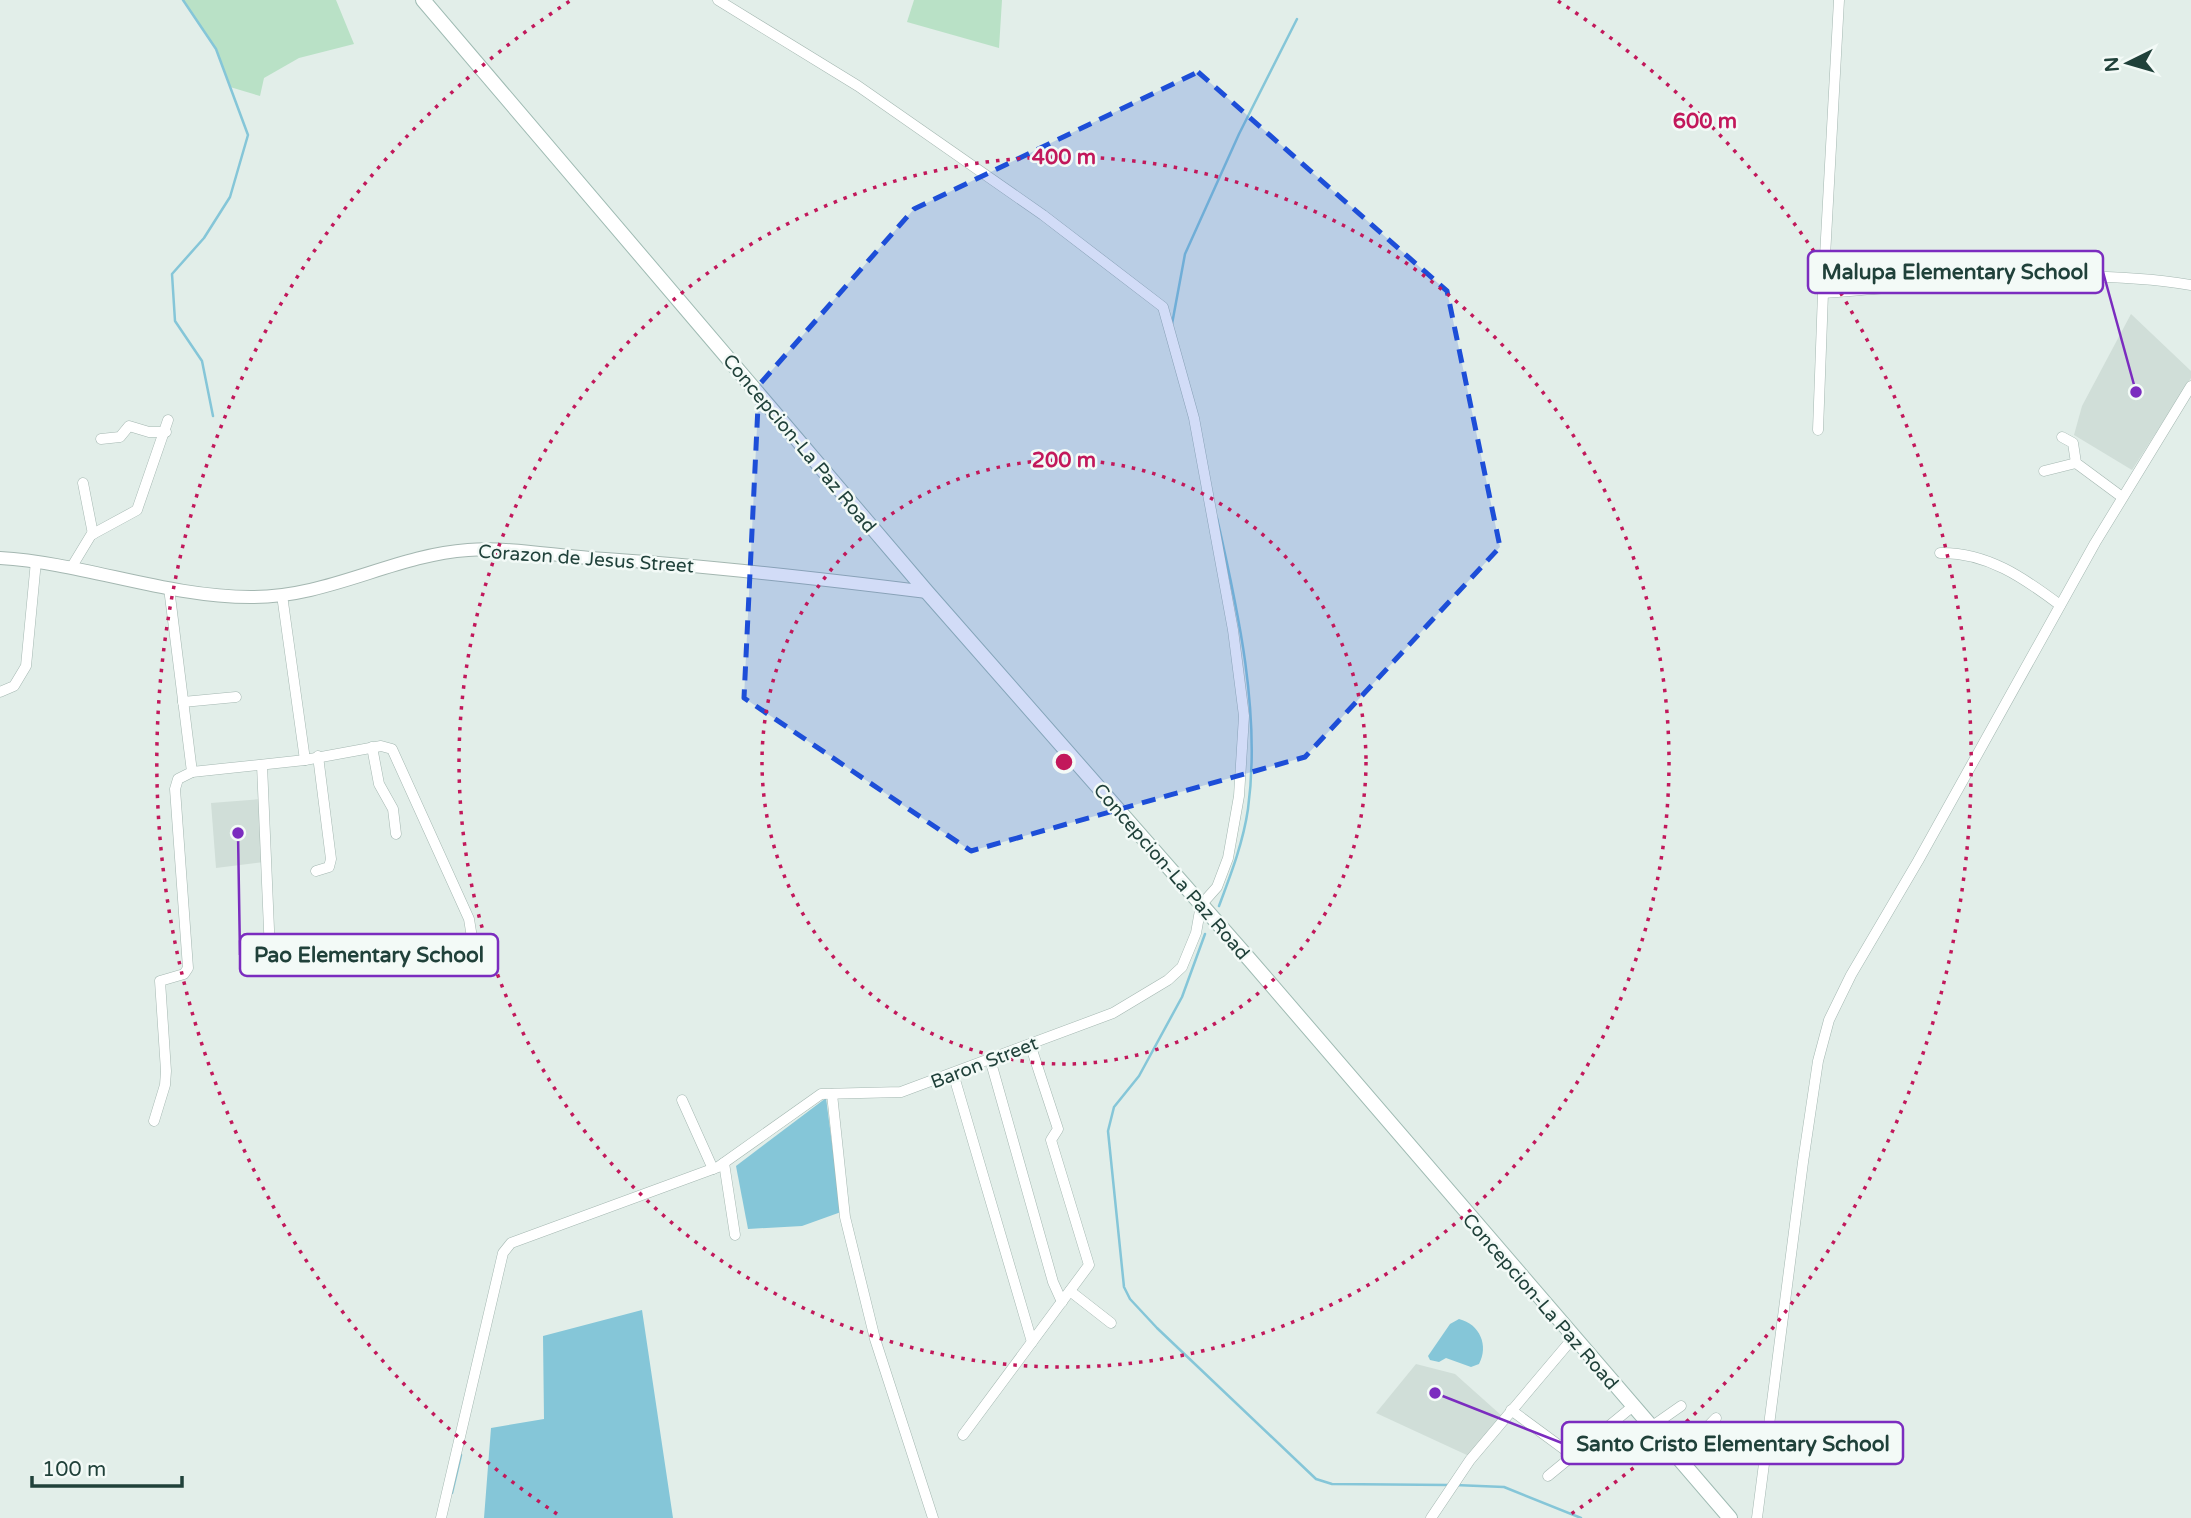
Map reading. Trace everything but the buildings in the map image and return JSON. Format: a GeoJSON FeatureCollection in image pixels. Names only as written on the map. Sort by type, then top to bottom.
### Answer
{"type":"FeatureCollection","features":[{"type":"Feature","properties":{"kind":"main road","name":"Concepcion-La Paz Road"},"geometry":{"type":"LineString","coordinates":[[423,0],[927,592],[1730,1518]]}},
{"type":"Feature","properties":{"kind":"street"},"geometry":{"type":"LineString","coordinates":[[718,0],[759,23],[869,94],[1043,215],[1163,307],[1194,418],[1233,630],[1244,716],[1239,796],[1228,858],[1217,887],[1201,905]]}},
{"type":"Feature","properties":{"kind":"street"},"geometry":{"type":"LineString","coordinates":[[1818,430],[1839,0]]}},
{"type":"Feature","properties":{"kind":"street"},"geometry":{"type":"LineString","coordinates":[[1823,293],[2085,276],[2144,277],[2191,285]]}},
{"type":"Feature","properties":{"kind":"street"},"geometry":{"type":"LineString","coordinates":[[1756,1518],[1803,1162],[1818,1060],[1829,1020],[1851,975],[2060,605],[2122,497],[2191,386]]}},
{"type":"Feature","properties":{"kind":"street"},"geometry":{"type":"LineString","coordinates":[[71,568],[93,534],[137,510],[168,420]]}},
{"type":"Feature","properties":{"kind":"street"},"geometry":{"type":"LineString","coordinates":[[101,439],[120,437],[130,426],[149,432],[166,432]]}},
{"type":"Feature","properties":{"kind":"street"},"geometry":{"type":"LineString","coordinates":[[2062,437],[2073,443],[2076,463],[2122,497]]}},
{"type":"Feature","properties":{"kind":"street"},"geometry":{"type":"LineString","coordinates":[[2044,471],[2076,463]]}},
{"type":"Feature","properties":{"kind":"street"},"geometry":{"type":"LineString","coordinates":[[83,483],[93,534]]}},
{"type":"Feature","properties":{"kind":"street","name":"Corazon de Jesus Street"},"geometry":{"type":"LineString","coordinates":[[0,558],[36,561],[169,587],[250,597],[282,595],[438,556],[485,549],[680,564],[927,592]]}},
{"type":"Feature","properties":{"kind":"street"},"geometry":{"type":"LineString","coordinates":[[1940,553],[1986,558],[2032,584],[2060,605]]}},
{"type":"Feature","properties":{"kind":"street"},"geometry":{"type":"LineString","coordinates":[[0,692],[14,686],[26,666],[36,561]]}},
{"type":"Feature","properties":{"kind":"street"},"geometry":{"type":"LineString","coordinates":[[169,587],[192,772]]}},
{"type":"Feature","properties":{"kind":"street"},"geometry":{"type":"LineString","coordinates":[[282,595],[305,760]]}},
{"type":"Feature","properties":{"kind":"street"},"geometry":{"type":"LineString","coordinates":[[183,702],[236,697]]}},
{"type":"Feature","properties":{"kind":"street"},"geometry":{"type":"LineString","coordinates":[[154,1121],[165,1086],[166,1071],[160,981],[184,974],[188,968],[175,789],[178,779],[192,772],[305,760],[386,746],[396,755],[469,919],[474,944]]}},
{"type":"Feature","properties":{"kind":"street"},"geometry":{"type":"LineString","coordinates":[[372,747],[379,784],[394,809],[396,834]]}},
{"type":"Feature","properties":{"kind":"street"},"geometry":{"type":"LineString","coordinates":[[316,870],[329,867],[331,863],[318,756]]}},
{"type":"Feature","properties":{"kind":"street"},"geometry":{"type":"LineString","coordinates":[[262,765],[270,953]]}},
{"type":"Feature","properties":{"kind":"street","name":"Baron Street"},"geometry":{"type":"LineString","coordinates":[[441,1518],[506,1247],[713,1170],[813,1098],[832,1094],[901,1092],[1113,1013],[1168,980],[1182,967],[1190,951],[1201,905]]}},
{"type":"Feature","properties":{"kind":"street"},"geometry":{"type":"LineString","coordinates":[[963,1435],[1089,1265],[1051,1140],[1058,1129],[1030,1044]]}},
{"type":"Feature","properties":{"kind":"street"},"geometry":{"type":"LineString","coordinates":[[990,1059],[1053,1282],[1062,1302]]}},
{"type":"Feature","properties":{"kind":"street"},"geometry":{"type":"LineString","coordinates":[[953,1073],[1032,1342]]}},
{"type":"Feature","properties":{"kind":"street"},"geometry":{"type":"LineString","coordinates":[[832,1094],[845,1217],[874,1339],[933,1518]]}},
{"type":"Feature","properties":{"kind":"street"},"geometry":{"type":"LineString","coordinates":[[681,1100],[713,1170]]}},
{"type":"Feature","properties":{"kind":"street"},"geometry":{"type":"LineString","coordinates":[[724,1163],[735,1235]]}},
{"type":"Feature","properties":{"kind":"street"},"geometry":{"type":"LineString","coordinates":[[1070,1291],[1111,1323]]}},
{"type":"Feature","properties":{"kind":"street"},"geometry":{"type":"LineString","coordinates":[[1431,1518],[1511,1410],[1573,1338]]}},
{"type":"Feature","properties":{"kind":"street"},"geometry":{"type":"LineString","coordinates":[[1651,1427],[1681,1406]]}},
{"type":"Feature","properties":{"kind":"street"},"geometry":{"type":"LineString","coordinates":[[1548,1476],[1632,1407]]}},
{"type":"Feature","properties":{"kind":"street"},"geometry":{"type":"LineString","coordinates":[[1511,1410],[1572,1455]]}},
{"type":"Feature","properties":{"kind":"street"},"geometry":{"type":"LineString","coordinates":[[1678,1457],[1716,1418]]}},
{"type":"Feature","properties":{"kind":"street"},"geometry":{"type":"LineString","coordinates":[[1768,1437],[1855,1448]]}},
{"type":"Feature","properties":{"kind":"highlighted area"},"geometry":{"type":"Polygon","coordinates":[[[1198,72],[1447,291],[1500,547],[1305,757],[971,851],[744,698],[759,385],[914,209],[1198,72]]]}},
{"type":"Feature","properties":{"kind":"shaded area"},"geometry":{"type":"Polygon","coordinates":[[[2131,314],[2191,371],[2191,378],[2132,470],[2074,435],[2082,406],[2131,314]]]}},
{"type":"Feature","properties":{"kind":"shaded area"},"geometry":{"type":"Polygon","coordinates":[[[261,799],[264,862],[216,868],[211,803],[261,799]]]}},
{"type":"Feature","properties":{"kind":"shaded area"},"geometry":{"type":"Polygon","coordinates":[[[1416,1364],[1455,1374],[1502,1416],[1469,1456],[1376,1413],[1416,1364]]]}},
{"type":"Feature","properties":{"kind":"green space"},"geometry":{"type":"Polygon","coordinates":[[[183,0],[336,0],[354,44],[299,58],[264,78],[260,96],[230,87],[216,49],[183,0]]]}},
{"type":"Feature","properties":{"kind":"green space"},"geometry":{"type":"Polygon","coordinates":[[[914,0],[1002,0],[999,48],[907,22],[914,0]]]}},
{"type":"Feature","properties":{"kind":"water"},"geometry":{"type":"Polygon","coordinates":[[[826,1098],[841,1212],[802,1226],[748,1229],[736,1166],[826,1098]]]}},
{"type":"Feature","properties":{"kind":"water"},"geometry":{"type":"Polygon","coordinates":[[[642,1310],[673,1518],[484,1518],[491,1428],[544,1419],[543,1336],[642,1310]]]}},
{"type":"Feature","properties":{"kind":"water"},"geometry":{"type":"Polygon","coordinates":[[[1459,1319],[1472,1326],[1481,1337],[1483,1350],[1479,1364],[1471,1367],[1446,1358],[1439,1362],[1430,1360],[1428,1356],[1450,1324],[1459,1319]]]}},
{"type":"Feature","properties":{"kind":"waterway"},"geometry":{"type":"LineString","coordinates":[[183,0],[216,49],[248,135],[230,197],[204,238],[172,274],[175,321],[202,361],[213,416]]}},
{"type":"Feature","properties":{"kind":"waterway"},"geometry":{"type":"LineString","coordinates":[[1172,324],[1185,254],[1239,134],[1297,19]]}},
{"type":"Feature","properties":{"kind":"waterway"},"geometry":{"type":"LineString","coordinates":[[1217,518],[1233,589],[1245,662],[1252,736],[1246,822],[1219,906]]}},
{"type":"Feature","properties":{"kind":"waterway"},"geometry":{"type":"LineString","coordinates":[[1205,934],[1182,997],[1139,1076],[1114,1107],[1108,1131],[1124,1287],[1130,1299],[1157,1328],[1316,1479],[1332,1484],[1449,1485]]}},
{"type":"Feature","properties":{"kind":"waterway"},"geometry":{"type":"LineString","coordinates":[[452,1493],[461,1455]]}},
{"type":"Feature","properties":{"kind":"waterway"},"geometry":{"type":"LineString","coordinates":[[1455,1485],[1504,1487],[1581,1518]]}},
{"type":"Feature","properties":{"kind":"place","name":"Malupa Elementary School"},"geometry":{"type":"Point","coordinates":[2136,392]}},
{"type":"Feature","properties":{"kind":"place","name":"Pao Elementary School"},"geometry":{"type":"Point","coordinates":[238,833]}},
{"type":"Feature","properties":{"kind":"place","name":"Santo Cristo Elementary School"},"geometry":{"type":"Point","coordinates":[1435,1393]}}]}
